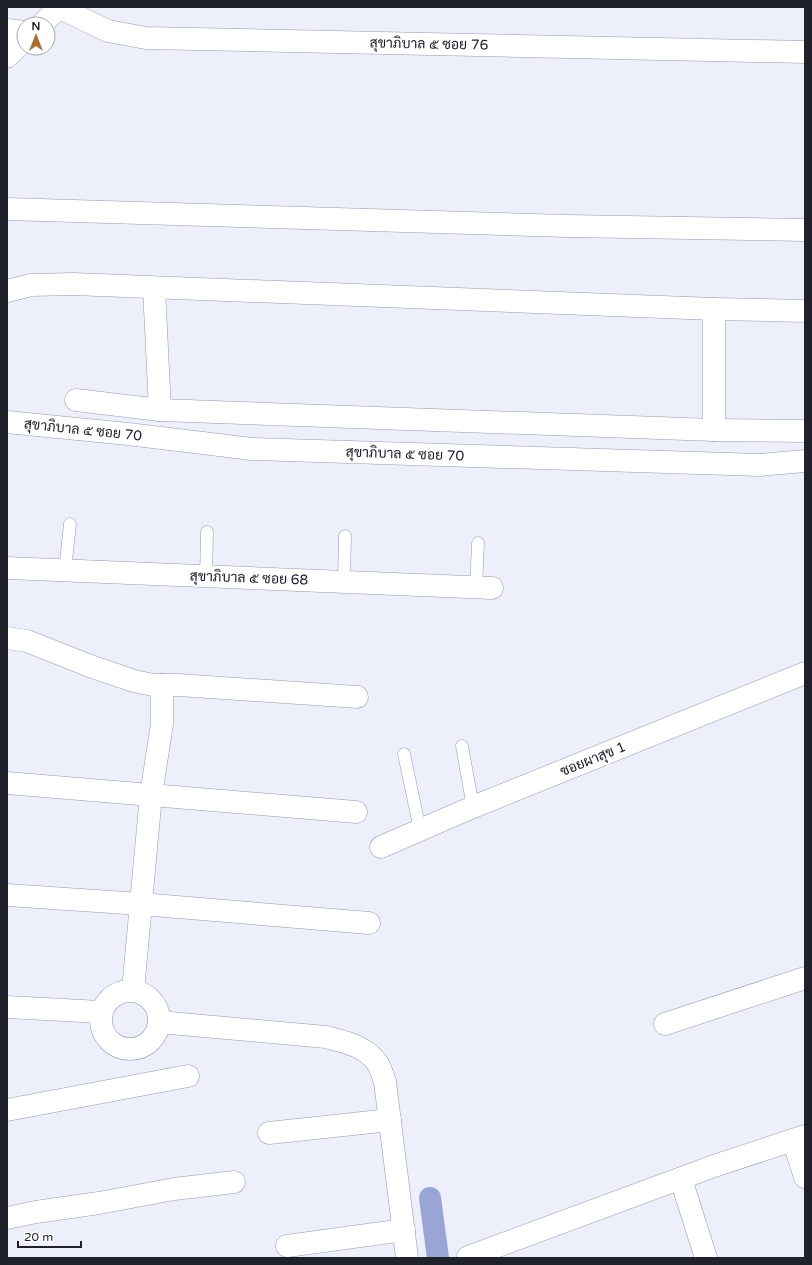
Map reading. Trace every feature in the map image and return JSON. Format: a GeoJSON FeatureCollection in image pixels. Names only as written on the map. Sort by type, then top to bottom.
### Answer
{"type":"FeatureCollection","features":[{"type":"Feature","properties":{"kind":"street"},"geometry":{"type":"LineString","coordinates":[[50,16],[60,7]]}},
{"type":"Feature","properties":{"kind":"street","name":"สุขาภิบาล ๕ ซอย 76"},"geometry":{"type":"LineString","coordinates":[[60,7],[108,31],[146,38],[805,52]]}},
{"type":"Feature","properties":{"kind":"street"},"geometry":{"type":"LineString","coordinates":[[7,57],[16,49]]}},
{"type":"Feature","properties":{"kind":"street"},"geometry":{"type":"LineString","coordinates":[[7,209],[567,226],[805,230]]}},
{"type":"Feature","properties":{"kind":"street"},"geometry":{"type":"LineString","coordinates":[[7,290],[30,285],[73,284],[714,309],[805,311]]}},
{"type":"Feature","properties":{"kind":"street"},"geometry":{"type":"LineString","coordinates":[[154,288],[160,410]]}},
{"type":"Feature","properties":{"kind":"street"},"geometry":{"type":"LineString","coordinates":[[714,309],[714,430]]}},
{"type":"Feature","properties":{"kind":"street"},"geometry":{"type":"LineString","coordinates":[[76,400],[160,410],[714,430],[805,431]]}},
{"type":"Feature","properties":{"kind":"street","name":"สุขาภิบาล ๕ ซอย 70"},"geometry":{"type":"LineString","coordinates":[[7,422],[128,434],[252,449],[760,465],[805,461]]}},
{"type":"Feature","properties":{"kind":"street","name":"สุขาภิบาล ๕ ซอย 68"},"geometry":{"type":"LineString","coordinates":[[7,568],[484,587]]}},
{"type":"Feature","properties":{"kind":"street"},"geometry":{"type":"LineString","coordinates":[[7,638],[27,641],[90,666],[134,681],[153,685],[178,685],[357,697]]}},
{"type":"Feature","properties":{"kind":"street","name":"ซอยผาสุข 1"},"geometry":{"type":"LineString","coordinates":[[381,846],[473,807],[805,673]]}},
{"type":"Feature","properties":{"kind":"street"},"geometry":{"type":"LineString","coordinates":[[133,990],[151,795],[162,724],[162,685]]}},
{"type":"Feature","properties":{"kind":"street"},"geometry":{"type":"LineString","coordinates":[[7,783],[356,812]]}},
{"type":"Feature","properties":{"kind":"street"},"geometry":{"type":"LineString","coordinates":[[7,895],[141,904],[369,923]]}},
{"type":"Feature","properties":{"kind":"street"},"geometry":{"type":"LineString","coordinates":[[665,1024],[805,978]]}},
{"type":"Feature","properties":{"kind":"street"},"geometry":{"type":"LineString","coordinates":[[126,990],[140,992],[151,999],[158,1009],[159,1022],[156,1034],[148,1043],[137,1048],[125,1049],[113,1045],[104,1036],[100,1024],[101,1012],[107,1001],[116,993],[126,990]]}},
{"type":"Feature","properties":{"kind":"street"},"geometry":{"type":"LineString","coordinates":[[7,1007],[101,1012]]}},
{"type":"Feature","properties":{"kind":"street"},"geometry":{"type":"LineString","coordinates":[[159,1022],[326,1037],[352,1044],[368,1053],[379,1065],[385,1082],[407,1258]]}},
{"type":"Feature","properties":{"kind":"street"},"geometry":{"type":"LineString","coordinates":[[7,1110],[188,1076]]}},
{"type":"Feature","properties":{"kind":"street"},"geometry":{"type":"LineString","coordinates":[[269,1133],[390,1120]]}},
{"type":"Feature","properties":{"kind":"street"},"geometry":{"type":"LineString","coordinates":[[468,1257],[714,1166],[799,1138],[805,1177]]}},
{"type":"Feature","properties":{"kind":"street"},"geometry":{"type":"LineString","coordinates":[[681,1179],[706,1258]]}},
{"type":"Feature","properties":{"kind":"street"},"geometry":{"type":"LineString","coordinates":[[7,1218],[174,1189],[234,1182]]}},
{"type":"Feature","properties":{"kind":"street"},"geometry":{"type":"LineString","coordinates":[[287,1246],[404,1230]]}},
{"type":"Feature","properties":{"kind":"lane"},"geometry":{"type":"LineString","coordinates":[[65,571],[70,524]]}},
{"type":"Feature","properties":{"kind":"lane"},"geometry":{"type":"LineString","coordinates":[[206,577],[207,532]]}},
{"type":"Feature","properties":{"kind":"lane"},"geometry":{"type":"LineString","coordinates":[[344,582],[345,536]]}},
{"type":"Feature","properties":{"kind":"lane"},"geometry":{"type":"LineString","coordinates":[[478,543],[484,587]]}},
{"type":"Feature","properties":{"kind":"lane"},"geometry":{"type":"LineString","coordinates":[[462,746],[473,807]]}},
{"type":"Feature","properties":{"kind":"lane"},"geometry":{"type":"LineString","coordinates":[[404,754],[420,830]]}},
{"type":"Feature","properties":{"kind":"waterway"},"geometry":{"type":"LineString","coordinates":[[430,1198],[438,1258]]}}]}
